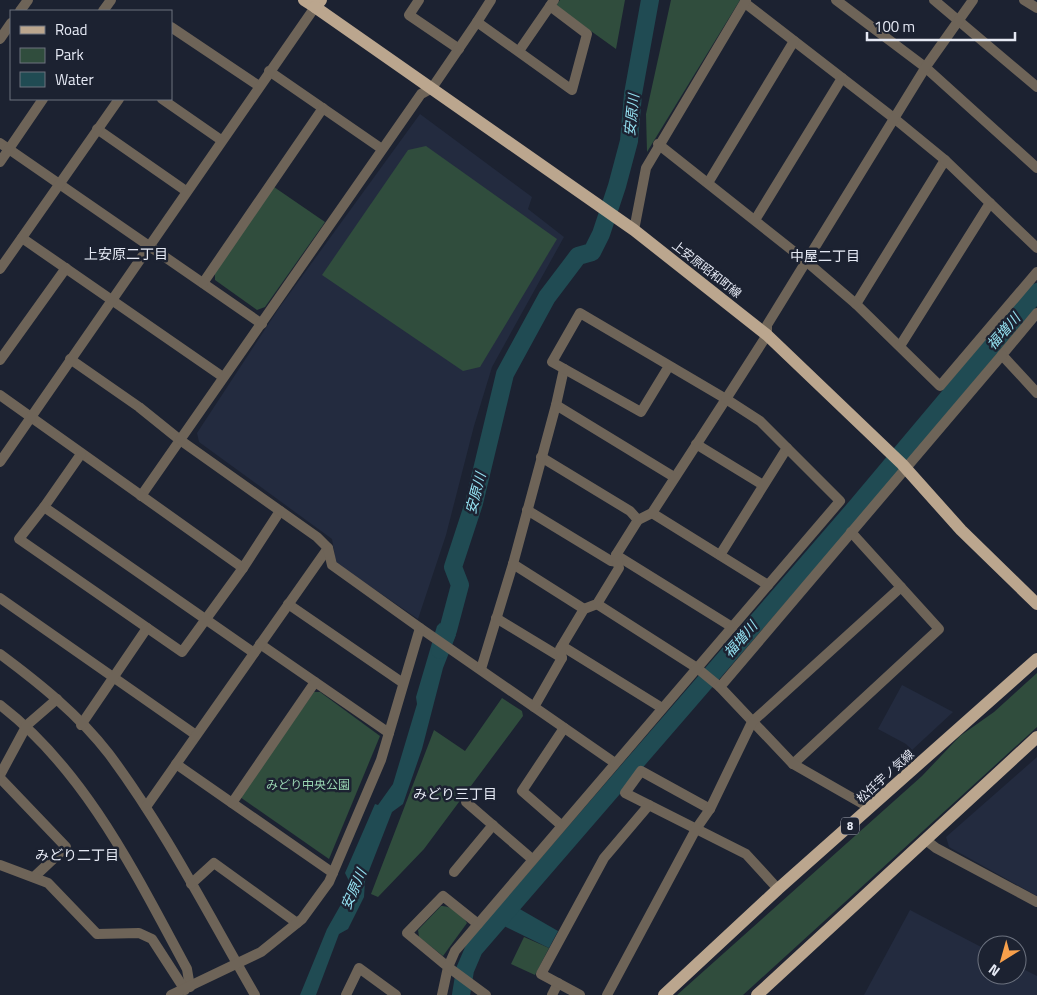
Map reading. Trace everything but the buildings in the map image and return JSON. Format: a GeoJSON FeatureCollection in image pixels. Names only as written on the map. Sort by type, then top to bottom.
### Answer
{"type":"FeatureCollection","features":[{"type":"Feature","properties":{"kind":"main road","name":"上安原昭和町線"},"geometry":{"type":"LineString","coordinates":[[304,0],[318,4],[432,88],[634,230],[768,335],[904,466],[961,530],[1037,604]]}},
{"type":"Feature","properties":{"kind":"main road","name":"松任宇ノ気線"},"geometry":{"type":"LineString","coordinates":[[664,995],[778,889],[1037,659]]}},
{"type":"Feature","properties":{"kind":"main road"},"geometry":{"type":"LineString","coordinates":[[757,995],[927,841],[1037,737]]}},
{"type":"Feature","properties":{"kind":"street"},"geometry":{"type":"LineString","coordinates":[[419,0],[409,15],[459,49]]}},
{"type":"Feature","properties":{"kind":"street"},"geometry":{"type":"LineString","coordinates":[[141,496],[420,94],[432,88],[491,0]]}},
{"type":"Feature","properties":{"kind":"street"},"geometry":{"type":"LineString","coordinates":[[836,0],[925,67],[1037,168]]}},
{"type":"Feature","properties":{"kind":"street"},"geometry":{"type":"LineString","coordinates":[[934,0],[1037,87]]}},
{"type":"Feature","properties":{"kind":"street"},"geometry":{"type":"LineString","coordinates":[[534,707],[562,658],[560,649],[584,609],[597,604],[619,568],[617,559],[638,520],[652,513],[768,335],[767,325],[896,119],[925,67],[973,0]]}},
{"type":"Feature","properties":{"kind":"street"},"geometry":{"type":"LineString","coordinates":[[1024,0],[1037,8]]}},
{"type":"Feature","properties":{"kind":"street"},"geometry":{"type":"LineString","coordinates":[[634,230],[646,168],[658,144],[745,1],[896,119],[945,160],[1037,248]]}},
{"type":"Feature","properties":{"kind":"street"},"geometry":{"type":"LineString","coordinates":[[476,22],[572,90],[587,34],[552,3],[518,51]]}},
{"type":"Feature","properties":{"kind":"street"},"geometry":{"type":"LineString","coordinates":[[0,462],[221,140],[318,4]]}},
{"type":"Feature","properties":{"kind":"street"},"geometry":{"type":"LineString","coordinates":[[0,39],[10,24]]}},
{"type":"Feature","properties":{"kind":"street"},"geometry":{"type":"LineString","coordinates":[[172,28],[259,86]]}},
{"type":"Feature","properties":{"kind":"street"},"geometry":{"type":"LineString","coordinates":[[708,183],[794,41]]}},
{"type":"Feature","properties":{"kind":"street"},"geometry":{"type":"LineString","coordinates":[[270,71],[382,149]]}},
{"type":"Feature","properties":{"kind":"street"},"geometry":{"type":"LineString","coordinates":[[755,220],[842,78]]}},
{"type":"Feature","properties":{"kind":"street"},"geometry":{"type":"LineString","coordinates":[[0,162],[4,147],[42,100]]}},
{"type":"Feature","properties":{"kind":"street"},"geometry":{"type":"LineString","coordinates":[[0,269],[118,100]]}},
{"type":"Feature","properties":{"kind":"street"},"geometry":{"type":"LineString","coordinates":[[163,100],[221,140]]}},
{"type":"Feature","properties":{"kind":"street"},"geometry":{"type":"LineString","coordinates":[[203,283],[323,108]]}},
{"type":"Feature","properties":{"kind":"street"},"geometry":{"type":"LineString","coordinates":[[97,129],[186,191]]}},
{"type":"Feature","properties":{"kind":"street"},"geometry":{"type":"LineString","coordinates":[[658,144],[807,262],[856,304],[940,386],[1037,272]]}},
{"type":"Feature","properties":{"kind":"street"},"geometry":{"type":"LineString","coordinates":[[4,147],[262,324]]}},
{"type":"Feature","properties":{"kind":"street"},"geometry":{"type":"LineString","coordinates":[[856,304],[945,160]]}},
{"type":"Feature","properties":{"kind":"street"},"geometry":{"type":"LineString","coordinates":[[900,346],[990,203]]}},
{"type":"Feature","properties":{"kind":"street"},"geometry":{"type":"LineString","coordinates":[[22,238],[223,378]]}},
{"type":"Feature","properties":{"kind":"street"},"geometry":{"type":"LineString","coordinates":[[0,360],[66,268]]}},
{"type":"Feature","properties":{"kind":"street"},"geometry":{"type":"LineString","coordinates":[[717,685],[851,532],[904,466],[1037,313]]}},
{"type":"Feature","properties":{"kind":"street"},"geometry":{"type":"LineString","coordinates":[[442,995],[455,952],[662,708],[699,670],[732,627],[840,501],[760,421],[726,399],[670,366],[580,314],[552,362],[640,412],[670,366]]}},
{"type":"Feature","properties":{"kind":"street"},"geometry":{"type":"LineString","coordinates":[[1002,355],[1037,393]]}},
{"type":"Feature","properties":{"kind":"street"},"geometry":{"type":"LineString","coordinates":[[70,359],[139,407],[180,440],[317,536],[328,548],[332,565],[615,763]]}},
{"type":"Feature","properties":{"kind":"street"},"geometry":{"type":"LineString","coordinates":[[481,669],[513,564],[564,369]]}},
{"type":"Feature","properties":{"kind":"street"},"geometry":{"type":"LineString","coordinates":[[0,395],[29,418],[242,568]]}},
{"type":"Feature","properties":{"kind":"street"},"geometry":{"type":"LineString","coordinates":[[556,405],[674,477]]}},
{"type":"Feature","properties":{"kind":"street"},"geometry":{"type":"LineString","coordinates":[[696,444],[763,485]]}},
{"type":"Feature","properties":{"kind":"street"},"geometry":{"type":"LineString","coordinates":[[720,555],[787,448]]}},
{"type":"Feature","properties":{"kind":"street"},"geometry":{"type":"LineString","coordinates":[[81,454],[19,540],[182,652],[280,511]]}},
{"type":"Feature","properties":{"kind":"street"},"geometry":{"type":"LineString","coordinates":[[541,457],[630,511],[638,520]]}},
{"type":"Feature","properties":{"kind":"street"},"geometry":{"type":"LineString","coordinates":[[44,506],[254,653]]}},
{"type":"Feature","properties":{"kind":"street"},"geometry":{"type":"LineString","coordinates":[[527,510],[611,561],[617,559],[732,627]]}},
{"type":"Feature","properties":{"kind":"street"},"geometry":{"type":"LineString","coordinates":[[652,513],[768,585]]}},
{"type":"Feature","properties":{"kind":"street"},"geometry":{"type":"LineString","coordinates":[[793,764],[939,629],[851,532]]}},
{"type":"Feature","properties":{"kind":"street"},"geometry":{"type":"LineString","coordinates":[[146,807],[328,548]]}},
{"type":"Feature","properties":{"kind":"street"},"geometry":{"type":"LineString","coordinates":[[513,564],[584,609]]}},
{"type":"Feature","properties":{"kind":"street"},"geometry":{"type":"LineString","coordinates":[[607,995],[696,829],[710,809],[752,722],[901,587]]}},
{"type":"Feature","properties":{"kind":"street"},"geometry":{"type":"LineString","coordinates":[[0,598],[196,735]]}},
{"type":"Feature","properties":{"kind":"street"},"geometry":{"type":"LineString","coordinates":[[288,604],[403,684]]}},
{"type":"Feature","properties":{"kind":"street"},"geometry":{"type":"LineString","coordinates":[[597,604],[699,670],[717,685],[793,764],[870,808]]}},
{"type":"Feature","properties":{"kind":"street"},"geometry":{"type":"LineString","coordinates":[[496,618],[562,658]]}},
{"type":"Feature","properties":{"kind":"street"},"geometry":{"type":"LineString","coordinates":[[81,725],[147,628]]}},
{"type":"Feature","properties":{"kind":"street"},"geometry":{"type":"LineString","coordinates":[[171,995],[261,952],[297,923],[329,882],[380,762],[403,684],[423,630]]}},
{"type":"Feature","properties":{"kind":"street"},"geometry":{"type":"LineString","coordinates":[[260,644],[388,734]]}},
{"type":"Feature","properties":{"kind":"street"},"geometry":{"type":"LineString","coordinates":[[562,646],[662,708]]}},
{"type":"Feature","properties":{"kind":"street"},"geometry":{"type":"LineString","coordinates":[[0,654],[47,689],[108,753],[146,807],[255,995]]}},
{"type":"Feature","properties":{"kind":"street"},"geometry":{"type":"LineString","coordinates":[[232,803],[316,682]]}},
{"type":"Feature","properties":{"kind":"street"},"geometry":{"type":"LineString","coordinates":[[34,877],[66,847],[0,776],[26,726],[56,699]]}},
{"type":"Feature","properties":{"kind":"street"},"geometry":{"type":"LineString","coordinates":[[0,705],[26,726],[74,780],[112,836],[187,968],[187,988]]}},
{"type":"Feature","properties":{"kind":"street"},"geometry":{"type":"LineString","coordinates":[[562,825],[522,791],[564,728]]}},
{"type":"Feature","properties":{"kind":"street"},"geometry":{"type":"LineString","coordinates":[[176,764],[333,873]]}},
{"type":"Feature","properties":{"kind":"street"},"geometry":{"type":"LineString","coordinates":[[710,809],[641,771],[625,793],[746,854],[778,889]]}},
{"type":"Feature","properties":{"kind":"street"},"geometry":{"type":"LineString","coordinates":[[466,802],[532,859]]}},
{"type":"Feature","properties":{"kind":"street"},"geometry":{"type":"LineString","coordinates":[[580,995],[540,974],[604,858],[649,805]]}},
{"type":"Feature","properties":{"kind":"street"},"geometry":{"type":"LineString","coordinates":[[454,872],[493,825]]}},
{"type":"Feature","properties":{"kind":"street"},"geometry":{"type":"LineString","coordinates":[[927,841],[936,848],[1037,902]]}},
{"type":"Feature","properties":{"kind":"street"},"geometry":{"type":"LineString","coordinates":[[190,884],[214,862],[297,923]]}},
{"type":"Feature","properties":{"kind":"street"},"geometry":{"type":"LineString","coordinates":[[0,865],[48,884],[97,934],[139,932],[152,939],[187,988]]}},
{"type":"Feature","properties":{"kind":"street"},"geometry":{"type":"LineString","coordinates":[[478,924],[443,896],[407,933],[451,970],[486,995]]}},
{"type":"Feature","properties":{"kind":"street"},"geometry":{"type":"LineString","coordinates":[[346,995],[359,968],[396,995]]}},
{"type":"Feature","properties":{"kind":"street"},"geometry":{"type":"LineString","coordinates":[[552,995],[558,983]]}},
{"type":"Feature","properties":{"kind":"shaded area"},"geometry":{"type":"Polygon","coordinates":[[[420,114],[532,197],[528,209],[564,237],[492,367],[474,426],[446,535],[418,619],[336,563],[332,539],[199,442],[197,433],[279,308],[420,114]]]}},
{"type":"Feature","properties":{"kind":"shaded area"},"geometry":{"type":"Polygon","coordinates":[[[902,685],[953,712],[912,750],[906,744],[878,729],[902,685]]]}},
{"type":"Feature","properties":{"kind":"shaded area"},"geometry":{"type":"Polygon","coordinates":[[[1037,757],[1037,896],[949,847],[946,837],[1037,757]]]}},
{"type":"Feature","properties":{"kind":"shaded area"},"geometry":{"type":"Polygon","coordinates":[[[910,910],[977,945],[977,985],[1027,985],[1027,971],[1037,976],[1037,995],[864,995],[910,910]]]}},
{"type":"Feature","properties":{"kind":"green space"},"geometry":{"type":"Polygon","coordinates":[[[560,0],[625,0],[616,49],[556,6],[560,0]]]}},
{"type":"Feature","properties":{"kind":"green space"},"geometry":{"type":"Polygon","coordinates":[[[671,0],[740,0],[647,152],[646,114],[671,0]]]}},
{"type":"Feature","properties":{"kind":"green space"},"geometry":{"type":"Polygon","coordinates":[[[426,146],[557,239],[480,367],[463,371],[322,275],[408,150],[426,146]]]}},
{"type":"Feature","properties":{"kind":"green space"},"geometry":{"type":"Polygon","coordinates":[[[274,187],[325,222],[265,307],[257,310],[215,280],[215,273],[274,187]]]}},
{"type":"Feature","properties":{"kind":"green space"},"geometry":{"type":"Polygon","coordinates":[[[1037,673],[1037,727],[743,995],[677,995],[922,776],[960,736],[994,712],[1037,673]]]}},
{"type":"Feature","properties":{"kind":"green space","name":"みどり中央公園"},"geometry":{"type":"Polygon","coordinates":[[[314,692],[320,692],[380,736],[329,859],[240,797],[314,692]]]}},
{"type":"Feature","properties":{"kind":"green space"},"geometry":{"type":"Polygon","coordinates":[[[502,698],[522,711],[523,716],[424,849],[378,897],[371,894],[434,730],[465,751],[502,698]]]}},
{"type":"Feature","properties":{"kind":"green space"},"geometry":{"type":"Polygon","coordinates":[[[441,906],[456,911],[467,923],[443,956],[419,937],[418,930],[441,906]]]}},
{"type":"Feature","properties":{"kind":"green space"},"geometry":{"type":"Polygon","coordinates":[[[524,937],[549,948],[535,975],[511,964],[524,937]]]}},
{"type":"Feature","properties":{"kind":"water"},"geometry":{"type":"Polygon","coordinates":[[[440,623],[456,635],[443,668],[422,749],[403,804],[392,812],[365,881],[364,897],[348,929],[339,934],[316,995],[300,995],[327,929],[348,892],[349,881],[345,873],[375,804],[378,805],[393,784],[417,704],[416,697],[437,626],[440,623]]]}},
{"type":"Feature","properties":{"kind":"water"},"geometry":{"type":"Polygon","coordinates":[[[518,908],[558,931],[549,948],[502,925],[518,908]]]}},
{"type":"Feature","properties":{"kind":"waterway","name":"安原川"},"geometry":{"type":"LineString","coordinates":[[440,650],[448,630],[460,585],[453,567],[474,503],[505,374],[547,297],[578,256],[592,252],[601,234],[617,186],[629,141],[633,94],[650,0]]}},
{"type":"Feature","properties":{"kind":"waterway","name":"福増川"},"geometry":{"type":"LineString","coordinates":[[461,995],[465,970],[474,949],[858,505],[1037,292]]}},
{"type":"Feature","properties":{"kind":"district","name":"上安原二丁目"},"geometry":{"type":"Point","coordinates":[126,253]}},
{"type":"Feature","properties":{"kind":"district","name":"中屋二丁目"},"geometry":{"type":"Point","coordinates":[825,255]}},
{"type":"Feature","properties":{"kind":"district","name":"みどり三丁目"},"geometry":{"type":"Point","coordinates":[455,793]}},
{"type":"Feature","properties":{"kind":"district","name":"みどり二丁目"},"geometry":{"type":"Point","coordinates":[77,854]}}]}
